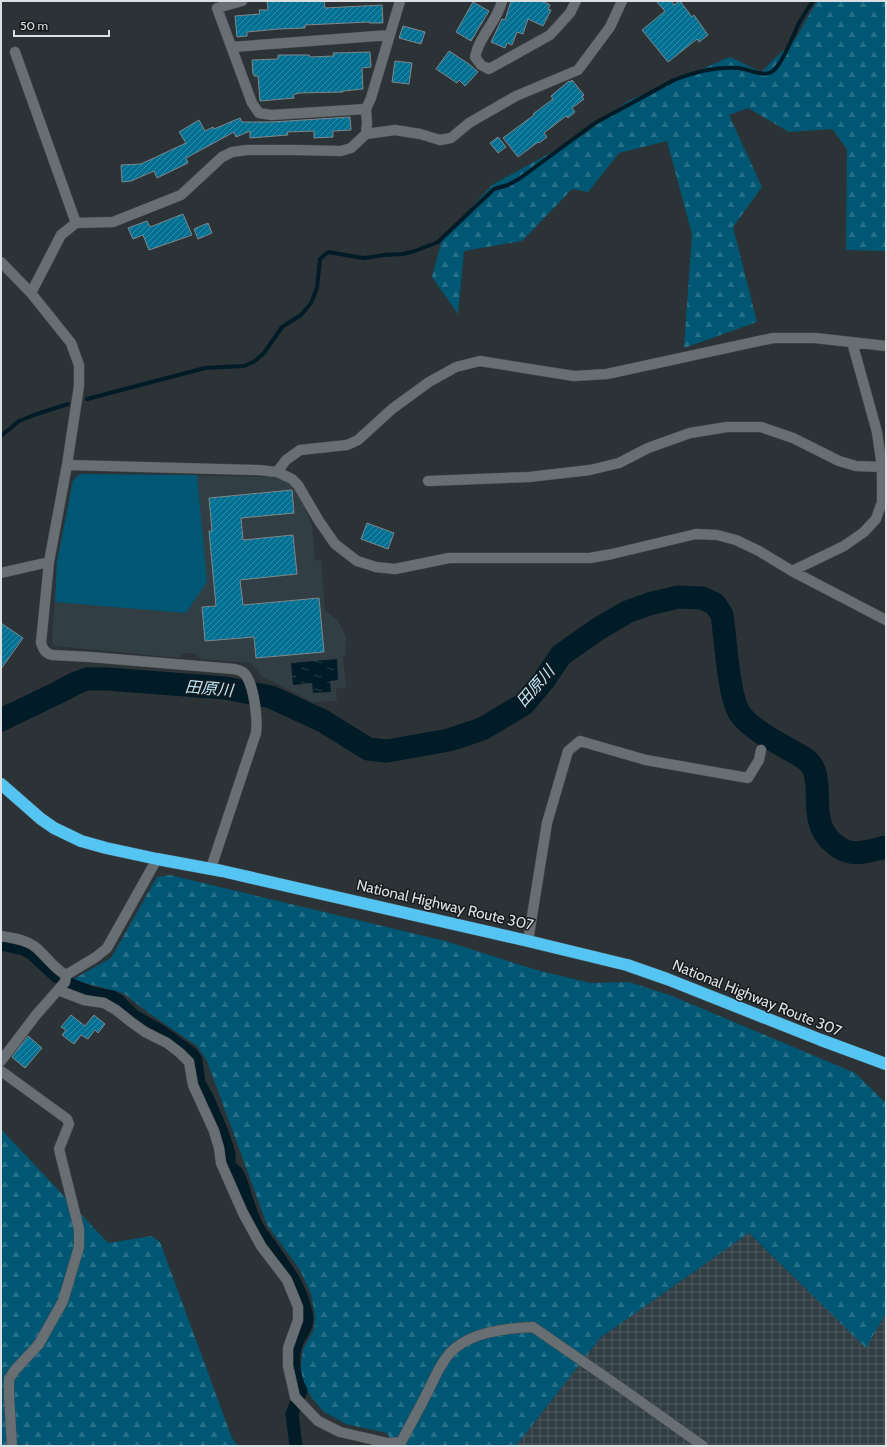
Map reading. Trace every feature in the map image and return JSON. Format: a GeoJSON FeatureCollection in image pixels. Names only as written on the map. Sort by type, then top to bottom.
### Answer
{"type":"FeatureCollection","features":[{"type":"Feature","properties":{"kind":"highway","name":"National Highway Route 307"},"geometry":{"type":"LineString","coordinates":[[1,784],[41,819],[69,836],[93,845],[157,859],[211,868],[627,965],[667,979],[886,1064]]}},
{"type":"Feature","properties":{"kind":"street"},"geometry":{"type":"LineString","coordinates":[[242,1],[217,8],[252,103],[259,113],[271,114],[366,109]]}},
{"type":"Feature","properties":{"kind":"street"},"geometry":{"type":"LineString","coordinates":[[366,134],[366,109],[371,98],[400,1]]}},
{"type":"Feature","properties":{"kind":"street"},"geometry":{"type":"LineString","coordinates":[[502,1],[499,12],[477,47],[475,57],[481,64],[489,68],[550,35],[570,13],[576,1]]}},
{"type":"Feature","properties":{"kind":"street"},"geometry":{"type":"LineString","coordinates":[[30,293],[61,235],[76,223],[113,222],[182,196],[222,157],[232,152],[247,150],[341,151],[351,148],[366,134],[395,130],[420,134],[440,140],[451,138],[469,123],[516,96],[578,70],[610,27],[622,1]]}},
{"type":"Feature","properties":{"kind":"street"},"geometry":{"type":"LineString","coordinates":[[232,47],[390,35]]}},
{"type":"Feature","properties":{"kind":"street"},"geometry":{"type":"LineString","coordinates":[[16,52],[76,223]]}},
{"type":"Feature","properties":{"kind":"street"},"geometry":{"type":"LineString","coordinates":[[1,262],[30,293],[71,344],[79,365],[79,386],[67,465],[49,562],[42,648],[48,654],[234,669],[244,674],[250,683],[257,725],[254,741],[211,868]]}},
{"type":"Feature","properties":{"kind":"street"},"geometry":{"type":"LineString","coordinates":[[277,472],[286,460],[300,450],[347,445],[358,440],[392,409],[429,382],[456,367],[480,361],[574,376],[607,374],[773,338],[815,338],[886,346]]}},
{"type":"Feature","properties":{"kind":"street"},"geometry":{"type":"LineString","coordinates":[[792,571],[844,546],[864,532],[876,519],[882,502],[883,448],[877,432],[852,342]]}},
{"type":"Feature","properties":{"kind":"street"},"geometry":{"type":"LineString","coordinates":[[428,481],[529,477],[590,470],[619,463],[648,448],[690,434],[727,426],[761,426],[793,438],[839,461],[856,466],[882,467]]}},
{"type":"Feature","properties":{"kind":"street"},"geometry":{"type":"LineString","coordinates":[[67,465],[258,470],[277,472],[292,479],[298,485],[319,521],[335,544],[357,561],[376,567],[395,569],[448,558],[590,558],[696,534],[717,535],[736,540],[758,551],[792,571],[886,620]]}},
{"type":"Feature","properties":{"kind":"street"},"geometry":{"type":"LineString","coordinates":[[1,573],[49,562]]}},
{"type":"Feature","properties":{"kind":"street"},"geometry":{"type":"LineString","coordinates":[[528,941],[547,823],[568,751],[580,741],[646,760],[748,778],[758,760],[761,750]]}},
{"type":"Feature","properties":{"kind":"street"},"geometry":{"type":"LineString","coordinates":[[1,1061],[36,1015],[58,990],[64,982],[66,975],[107,948],[157,859]]}},
{"type":"Feature","properties":{"kind":"street"},"geometry":{"type":"LineString","coordinates":[[1,936],[24,941],[33,945],[58,971],[66,975]]}},
{"type":"Feature","properties":{"kind":"street"},"geometry":{"type":"LineString","coordinates":[[58,990],[84,1000],[104,1003],[116,1010],[145,1032],[167,1043],[189,1062],[193,1085],[214,1131],[219,1148],[221,1163],[243,1213],[261,1246],[287,1280],[298,1307],[298,1320],[288,1348],[288,1366],[297,1399],[318,1421],[340,1432],[388,1443],[400,1444],[446,1357],[458,1346],[471,1338],[488,1333],[521,1327],[533,1327],[703,1446]]}},
{"type":"Feature","properties":{"kind":"street"},"geometry":{"type":"LineString","coordinates":[[1,1071],[67,1119],[69,1124],[59,1149],[79,1229],[79,1247],[63,1302],[39,1344],[15,1370],[9,1379],[12,1446]]}},
{"type":"Feature","properties":{"kind":"shaded area"},"geometry":{"type":"Polygon","coordinates":[[[80,474],[272,477],[283,480],[294,487],[307,507],[305,509],[312,525],[315,560],[321,561],[325,610],[338,621],[346,637],[345,655],[343,656],[346,688],[336,688],[337,701],[312,702],[262,676],[251,663],[201,659],[194,653],[183,653],[179,658],[56,646],[52,642],[57,562],[73,480],[80,474]]]}},
{"type":"Feature","properties":{"kind":"shaded area"},"geometry":{"type":"Polygon","coordinates":[[[749,1233],[866,1347],[886,1313],[886,1446],[516,1446],[600,1338],[749,1233]]]}},
{"type":"Feature","properties":{"kind":"green space"},"geometry":{"type":"Polygon","coordinates":[[[817,1],[886,1],[886,251],[846,250],[847,149],[832,129],[789,132],[748,108],[729,115],[762,187],[733,227],[757,322],[684,348],[692,234],[667,141],[619,153],[588,192],[572,189],[522,241],[464,251],[458,314],[432,277],[442,240],[492,185],[583,135],[628,101],[730,57],[761,72],[796,38],[817,1]]]}},
{"type":"Feature","properties":{"kind":"green space"},"geometry":{"type":"Polygon","coordinates":[[[80,474],[197,475],[207,582],[186,613],[55,602],[57,562],[73,480],[80,474]]]}},
{"type":"Feature","properties":{"kind":"green space"},"geometry":{"type":"Polygon","coordinates":[[[170,875],[445,941],[540,971],[591,983],[629,982],[672,996],[855,1073],[886,1103],[886,1313],[866,1348],[749,1233],[600,1338],[516,1446],[394,1446],[387,1433],[346,1424],[324,1412],[311,1397],[302,1380],[301,1366],[303,1349],[314,1329],[315,1315],[311,1294],[300,1270],[267,1225],[207,1061],[197,1046],[150,1014],[123,993],[74,980],[111,958],[157,877],[170,875]]]}},
{"type":"Feature","properties":{"kind":"green space"},"geometry":{"type":"Polygon","coordinates":[[[1,1129],[108,1243],[152,1236],[160,1242],[232,1438],[238,1446],[1,1446],[1,1129]]]}},
{"type":"Feature","properties":{"kind":"water"},"geometry":{"type":"Polygon","coordinates":[[[337,659],[338,680],[330,681],[331,692],[313,693],[312,683],[293,685],[291,663],[337,659]]]}},
{"type":"Feature","properties":{"kind":"building"},"geometry":{"type":"Polygon","coordinates":[[[267,1],[324,1],[325,8],[382,5],[383,23],[369,22],[305,25],[305,28],[247,32],[247,36],[237,37],[235,16],[260,14],[259,10],[268,10],[267,1]]]}},
{"type":"Feature","properties":{"kind":"building"},"geometry":{"type":"Polygon","coordinates":[[[511,1],[542,1],[550,5],[548,9],[551,10],[543,26],[528,19],[523,34],[517,32],[512,45],[507,43],[505,48],[491,42],[502,19],[505,20],[511,1]]]}},
{"type":"Feature","properties":{"kind":"building"},"geometry":{"type":"Polygon","coordinates":[[[656,1],[671,1],[674,5],[680,1],[692,17],[694,15],[708,35],[699,42],[697,39],[668,62],[642,30],[665,11],[656,1]]]}},
{"type":"Feature","properties":{"kind":"building"},"geometry":{"type":"Polygon","coordinates":[[[473,2],[489,11],[471,41],[456,32],[473,2]]]}},
{"type":"Feature","properties":{"kind":"building"},"geometry":{"type":"Polygon","coordinates":[[[403,26],[425,32],[421,44],[399,38],[403,26]]]}},
{"type":"Feature","properties":{"kind":"building"},"geometry":{"type":"Polygon","coordinates":[[[449,51],[469,64],[478,72],[465,86],[459,80],[457,83],[436,69],[449,51]]]}},
{"type":"Feature","properties":{"kind":"building"},"geometry":{"type":"Polygon","coordinates":[[[370,52],[371,67],[362,68],[363,89],[343,92],[299,93],[293,95],[294,98],[260,101],[258,76],[254,76],[253,74],[252,60],[278,59],[278,55],[309,55],[310,57],[334,56],[333,53],[370,52]]]}},
{"type":"Feature","properties":{"kind":"building"},"geometry":{"type":"Polygon","coordinates":[[[395,61],[412,63],[409,84],[392,82],[395,61]]]}},
{"type":"Feature","properties":{"kind":"building"},"geometry":{"type":"Polygon","coordinates":[[[572,80],[584,95],[582,97],[584,99],[572,108],[575,112],[568,118],[566,116],[544,133],[547,137],[518,157],[503,138],[534,115],[533,114],[553,99],[551,96],[572,80]]]}},
{"type":"Feature","properties":{"kind":"building"},"geometry":{"type":"Polygon","coordinates":[[[350,117],[351,130],[333,131],[333,137],[314,138],[314,131],[287,132],[288,135],[250,138],[250,131],[236,137],[234,132],[186,158],[188,163],[157,178],[154,171],[131,181],[122,182],[121,165],[141,164],[186,143],[179,132],[199,120],[205,131],[213,127],[214,129],[240,118],[242,122],[272,122],[350,117]]]}},
{"type":"Feature","properties":{"kind":"building"},"geometry":{"type":"Polygon","coordinates":[[[498,137],[506,147],[498,153],[490,143],[498,137]]]}},
{"type":"Feature","properties":{"kind":"building"},"geometry":{"type":"Polygon","coordinates":[[[183,214],[192,235],[149,250],[143,235],[133,239],[128,228],[147,221],[150,227],[183,214]]]}},
{"type":"Feature","properties":{"kind":"building"},"geometry":{"type":"Polygon","coordinates":[[[208,223],[212,233],[198,239],[194,229],[208,223]]]}},
{"type":"Feature","properties":{"kind":"building"},"geometry":{"type":"Polygon","coordinates":[[[292,490],[294,513],[241,518],[243,540],[293,535],[297,574],[240,580],[243,605],[319,598],[324,652],[256,658],[254,637],[205,641],[202,607],[216,606],[209,531],[212,531],[209,498],[292,490]]]}},
{"type":"Feature","properties":{"kind":"building"},"geometry":{"type":"Polygon","coordinates":[[[367,523],[394,533],[388,549],[361,539],[367,523]]]}},
{"type":"Feature","properties":{"kind":"building"},"geometry":{"type":"Polygon","coordinates":[[[1,623],[23,638],[1,669],[1,623]]]}},
{"type":"Feature","properties":{"kind":"building"},"geometry":{"type":"Polygon","coordinates":[[[71,1015],[85,1026],[94,1015],[105,1024],[98,1033],[95,1030],[88,1039],[81,1035],[74,1044],[62,1035],[66,1030],[61,1027],[71,1015]]]}},
{"type":"Feature","properties":{"kind":"building"},"geometry":{"type":"Polygon","coordinates":[[[28,1036],[42,1048],[25,1068],[12,1057],[28,1036]]]}},
{"type":"Feature","properties":{"kind":"waterway"},"geometry":{"type":"LineString","coordinates":[[87,399],[205,368],[244,366],[255,361],[264,353],[282,327],[301,315],[311,303],[317,288],[320,259],[328,252],[365,258],[403,254],[438,242],[494,189],[508,185],[519,179],[595,123],[674,80],[689,74],[722,68],[738,68],[765,74],[773,71],[780,62],[800,22],[813,1]]}},
{"type":"Feature","properties":{"kind":"waterway"},"geometry":{"type":"LineString","coordinates":[[1,436],[19,421],[68,404]]}},
{"type":"Feature","properties":{"kind":"waterway","name":"田原川"},"geometry":{"type":"LineString","coordinates":[[1,720],[87,679],[107,679],[225,688],[271,697],[323,721],[368,749],[387,751],[449,740],[482,729],[524,704],[544,680],[561,655],[598,629],[627,612],[649,604],[678,597],[702,598],[715,604],[722,615],[730,681],[736,705],[740,714],[757,730],[809,762],[815,772],[818,816],[827,836],[832,842],[845,851],[858,853],[886,847]]}},
{"type":"Feature","properties":{"kind":"waterway"},"geometry":{"type":"LineString","coordinates":[[1,944],[23,949],[31,953],[57,977]]}},
{"type":"Feature","properties":{"kind":"waterway"},"geometry":{"type":"LineString","coordinates":[[72,985],[91,993],[112,997],[119,1001],[134,1016],[162,1032],[192,1054],[196,1060],[199,1083],[208,1099],[222,1132],[229,1153],[229,1165],[237,1173],[240,1179],[257,1225],[292,1277],[304,1303],[307,1316],[306,1323],[294,1351],[294,1371],[301,1391],[292,1414],[296,1446]]}}]}
